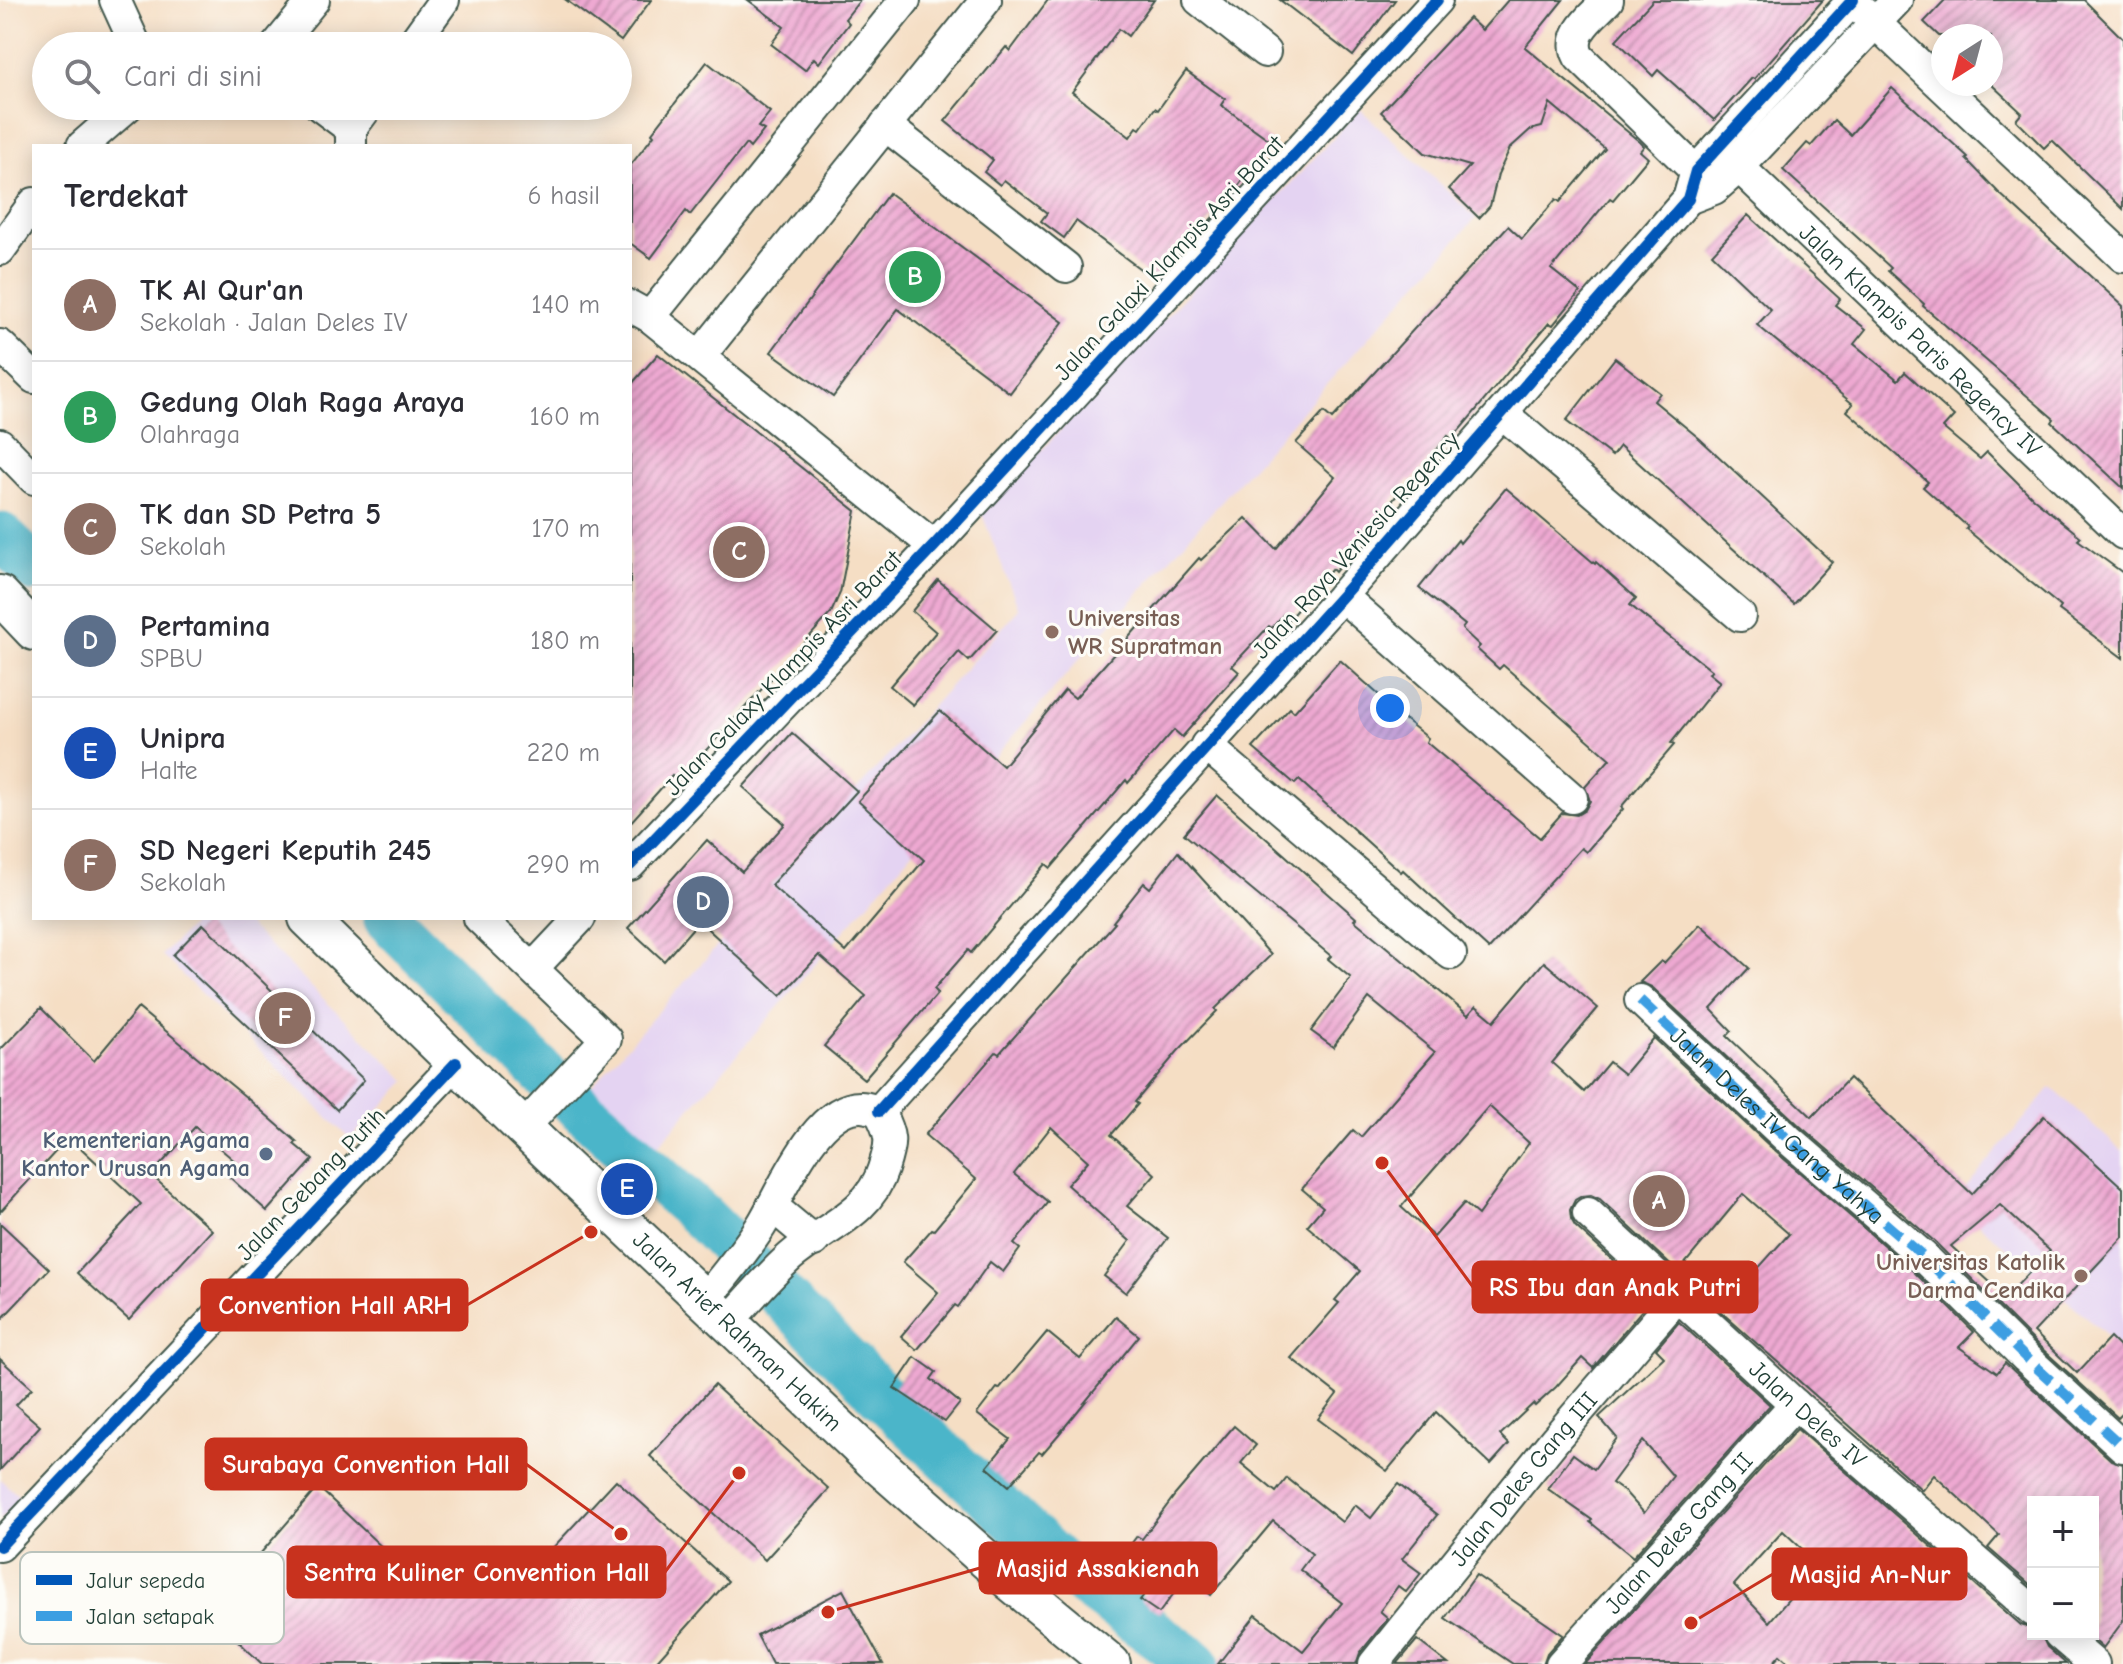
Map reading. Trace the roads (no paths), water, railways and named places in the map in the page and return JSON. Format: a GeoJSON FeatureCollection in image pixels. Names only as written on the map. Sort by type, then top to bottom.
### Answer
{"type":"FeatureCollection","features":[{"type":"Feature","properties":{"kind":"main road"},"geometry":{"type":"LineString","coordinates":[[0,595],[32,629]]}},
{"type":"Feature","properties":{"kind":"main road","name":"Jalan Arief Rahman Hakim"},"geometry":{"type":"LineString","coordinates":[[311,920],[456,1063],[531,1120],[716,1312],[937,1517],[1111,1664]]}},
{"type":"Feature","properties":{"kind":"street"},"geometry":{"type":"LineString","coordinates":[[115,0],[130,32]]}},
{"type":"Feature","properties":{"kind":"street"},"geometry":{"type":"LineString","coordinates":[[288,32],[314,0]]}},
{"type":"Feature","properties":{"kind":"street"},"geometry":{"type":"LineString","coordinates":[[421,32],[444,0]]}},
{"type":"Feature","properties":{"kind":"street"},"geometry":{"type":"LineString","coordinates":[[905,0],[640,311],[934,546]]}},
{"type":"Feature","properties":{"kind":"street"},"geometry":{"type":"LineString","coordinates":[[700,356],[986,0]]}},
{"type":"Feature","properties":{"kind":"street"},"geometry":{"type":"LineString","coordinates":[[1199,0],[1265,52]]}},
{"type":"Feature","properties":{"kind":"street","name":"Jalan Galaxi Klampis Asri Barat"},"geometry":{"type":"LineString","coordinates":[[934,546],[1437,0]]}},
{"type":"Feature","properties":{"kind":"street"},"geometry":{"type":"LineString","coordinates":[[1608,0],[1579,31],[1574,39],[1574,48],[1699,186]]}},
{"type":"Feature","properties":{"kind":"street"},"geometry":{"type":"LineString","coordinates":[[1853,0],[2123,257]]}},
{"type":"Feature","properties":{"kind":"street","name":"Jalan Raya Veniesia Regency"},"geometry":{"type":"LineString","coordinates":[[1728,157],[1853,0]]}},
{"type":"Feature","properties":{"kind":"street","name":"Jalan Raya Veniesia Regency"},"geometry":{"type":"LineString","coordinates":[[879,1111],[1342,596],[1699,186],[1877,23],[1897,0]]}},
{"type":"Feature","properties":{"kind":"street"},"geometry":{"type":"LineString","coordinates":[[84,144],[112,120]]}},
{"type":"Feature","properties":{"kind":"street"},"geometry":{"type":"LineString","coordinates":[[885,125],[1066,267]]}},
{"type":"Feature","properties":{"kind":"street","name":"Jalan Klampis Paris Regency IV"},"geometry":{"type":"LineString","coordinates":[[1728,157],[2123,534]]}},
{"type":"Feature","properties":{"kind":"street"},"geometry":{"type":"LineString","coordinates":[[0,250],[32,206]]}},
{"type":"Feature","properties":{"kind":"street"},"geometry":{"type":"LineString","coordinates":[[0,345],[32,376]]}},
{"type":"Feature","properties":{"kind":"street"},"geometry":{"type":"LineString","coordinates":[[1502,413],[1740,616]]}},
{"type":"Feature","properties":{"kind":"street"},"geometry":{"type":"LineString","coordinates":[[0,444],[32,477]]}},
{"type":"Feature","properties":{"kind":"street","name":"Jalan Galaxy Klampis Asri Barat"},"geometry":{"type":"LineString","coordinates":[[632,863],[934,546]]}},
{"type":"Feature","properties":{"kind":"street"},"geometry":{"type":"LineString","coordinates":[[1342,596],[1572,798]]}},
{"type":"Feature","properties":{"kind":"street"},"geometry":{"type":"LineString","coordinates":[[1206,745],[1451,954]]}},
{"type":"Feature","properties":{"kind":"street"},"geometry":{"type":"LineString","coordinates":[[481,920],[606,1039],[531,1120]]}},
{"type":"Feature","properties":{"kind":"street"},"geometry":{"type":"LineString","coordinates":[[533,968],[578,920]]}},
{"type":"Feature","properties":{"kind":"street","name":"Jalan Deles IV Gang Yahya"},"geometry":{"type":"LineString","coordinates":[[1640,1000],[1788,1139],[1922,1255],[2026,1358],[2123,1447]]}},
{"type":"Feature","properties":{"kind":"street","name":"Jalan Gebang Putih"},"geometry":{"type":"LineString","coordinates":[[0,1546],[456,1063]]}},
{"type":"Feature","properties":{"kind":"street"},"geometry":{"type":"LineString","coordinates":[[858,1107],[879,1111],[890,1132],[890,1148],[880,1179],[866,1202],[802,1248],[757,1291],[716,1312],[732,1265],[817,1133],[838,1115],[858,1107]]}},
{"type":"Feature","properties":{"kind":"street","name":"Jalan Deles IV"},"geometry":{"type":"LineString","coordinates":[[1588,1213],[1795,1404],[2027,1606]]}},
{"type":"Feature","properties":{"kind":"street"},"geometry":{"type":"LineString","coordinates":[[766,1216],[802,1248]]}},
{"type":"Feature","properties":{"kind":"street","name":"Jalan Deles Gang III"},"geometry":{"type":"LineString","coordinates":[[1374,1664],[1556,1438],[1678,1296]]}},
{"type":"Feature","properties":{"kind":"street","name":"Jalan Deles Gang II"},"geometry":{"type":"LineString","coordinates":[[1561,1664],[1795,1404]]}},
{"type":"Feature","properties":{"kind":"street"},"geometry":{"type":"LineString","coordinates":[[2066,1640],[2094,1664]]}},
{"type":"Feature","properties":{"kind":"waterway"},"geometry":{"type":"LineString","coordinates":[[0,536],[32,566]]}},
{"type":"Feature","properties":{"kind":"waterway"},"geometry":{"type":"LineString","coordinates":[[389,920],[555,1085],[701,1216],[893,1407],[1070,1573],[1196,1664]]}},
{"type":"Feature","properties":{"kind":"place","name":"Gedung Olah Raga Araya"},"geometry":{"type":"Point","coordinates":[915,277]}},
{"type":"Feature","properties":{"kind":"place","name":"TK dan SD Petra 5"},"geometry":{"type":"Point","coordinates":[739,552]}},
{"type":"Feature","properties":{"kind":"place","name":"Universitas WR Supratman"},"geometry":{"type":"Point","coordinates":[1052,632]}},
{"type":"Feature","properties":{"kind":"place","name":"Pertamina"},"geometry":{"type":"Point","coordinates":[703,902]}},
{"type":"Feature","properties":{"kind":"place","name":"SD Negeri Keputih 245"},"geometry":{"type":"Point","coordinates":[285,1018]}},
{"type":"Feature","properties":{"kind":"place","name":"Kementerian Agama Kantor Urusan Agama"},"geometry":{"type":"Point","coordinates":[266,1154]}},
{"type":"Feature","properties":{"kind":"place","name":"RS Ibu dan Anak Putri"},"geometry":{"type":"Point","coordinates":[1382,1163]}},
{"type":"Feature","properties":{"kind":"place","name":"Unipra"},"geometry":{"type":"Point","coordinates":[627,1189]}},
{"type":"Feature","properties":{"kind":"place","name":"TK Al Qur'an"},"geometry":{"type":"Point","coordinates":[1659,1201]}},
{"type":"Feature","properties":{"kind":"place","name":"Convention Hall ARH"},"geometry":{"type":"Point","coordinates":[591,1232]}},
{"type":"Feature","properties":{"kind":"place","name":"Universitas Katolik Darma Cendika"},"geometry":{"type":"Point","coordinates":[2081,1276]}},
{"type":"Feature","properties":{"kind":"place","name":"Sentra Kuliner Convention Hall"},"geometry":{"type":"Point","coordinates":[739,1473]}},
{"type":"Feature","properties":{"kind":"place","name":"Surabaya Convention Hall"},"geometry":{"type":"Point","coordinates":[621,1534]}},
{"type":"Feature","properties":{"kind":"place","name":"Masjid Assakienah"},"geometry":{"type":"Point","coordinates":[828,1612]}},
{"type":"Feature","properties":{"kind":"place","name":"Masjid An-Nur"},"geometry":{"type":"Point","coordinates":[1691,1623]}}]}
